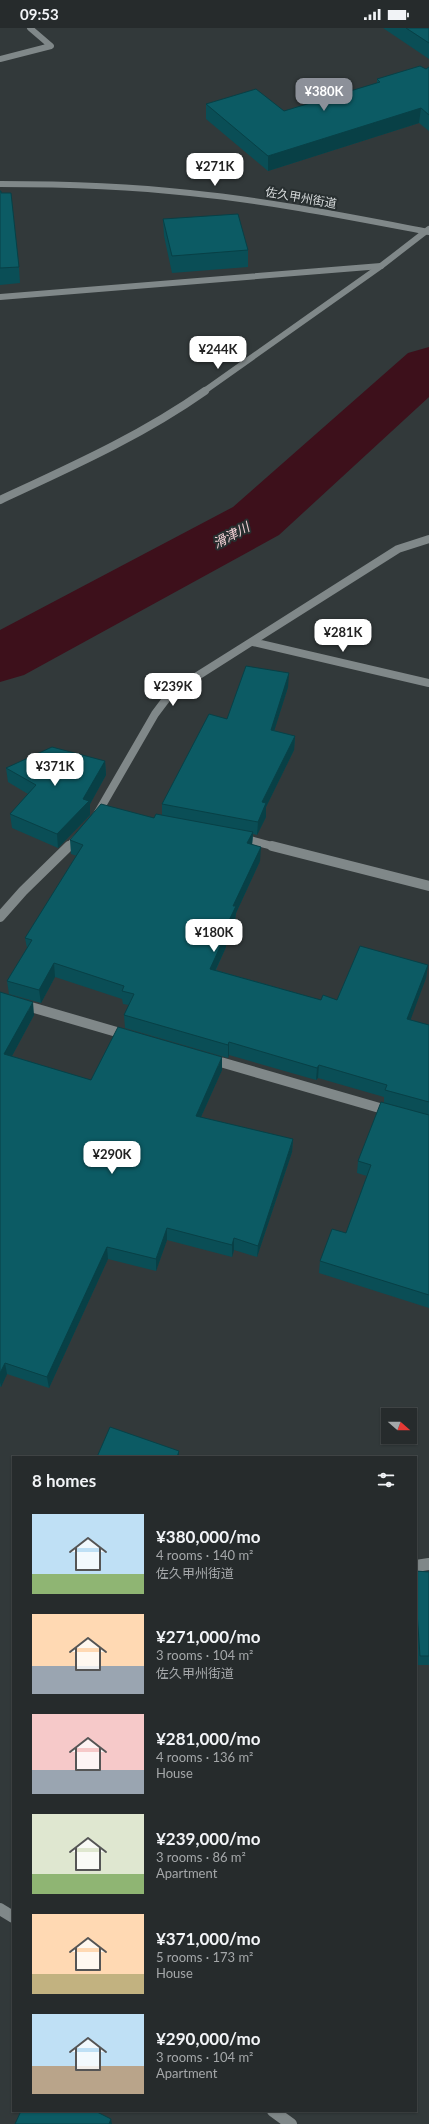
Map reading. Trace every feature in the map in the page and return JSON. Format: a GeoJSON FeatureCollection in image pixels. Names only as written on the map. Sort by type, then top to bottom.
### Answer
{"type":"FeatureCollection","features":[{"type":"Feature","properties":{"kind":"street"},"geometry":{"type":"LineString","coordinates":[[0,59],[51,46],[30,28]]}},
{"type":"Feature","properties":{"kind":"street","name":"佐久甲州街道"},"geometry":{"type":"LineString","coordinates":[[0,184],[83,186],[188,193],[253,201],[428,230]]}},
{"type":"Feature","properties":{"kind":"street"},"geometry":{"type":"LineString","coordinates":[[0,500],[112,448],[175,412],[381,266],[428,230]]}},
{"type":"Feature","properties":{"kind":"street"},"geometry":{"type":"LineString","coordinates":[[0,297],[381,266]]}},
{"type":"Feature","properties":{"kind":"street"},"geometry":{"type":"LineString","coordinates":[[0,917],[23,891],[88,825],[104,812],[155,714],[167,698],[190,680],[253,642],[398,549],[429,539]]}},
{"type":"Feature","properties":{"kind":"street"},"geometry":{"type":"LineString","coordinates":[[253,642],[429,683]]}},
{"type":"Feature","properties":{"kind":"street"},"geometry":{"type":"LineString","coordinates":[[228,835],[250,839],[429,886]]}},
{"type":"Feature","properties":{"kind":"street"},"geometry":{"type":"LineString","coordinates":[[0,998],[137,1038]]}},
{"type":"Feature","properties":{"kind":"street"},"geometry":{"type":"LineString","coordinates":[[198,1056],[401,1114]]}},
{"type":"Feature","properties":{"kind":"street"},"geometry":{"type":"LineString","coordinates":[[417,1566],[429,1564]]}},
{"type":"Feature","properties":{"kind":"street"},"geometry":{"type":"LineString","coordinates":[[0,1909],[12,1916]]}},
{"type":"Feature","properties":{"kind":"street"},"geometry":{"type":"LineString","coordinates":[[274,2112],[291,2124]]}},
{"type":"Feature","properties":{"kind":"building"},"geometry":{"type":"Polygon","coordinates":[[[406,28],[429,28],[429,43],[406,28]]]}},
{"type":"Feature","properties":{"kind":"building"},"geometry":{"type":"Polygon","coordinates":[[[420,66],[426,69],[429,67],[429,115],[421,108],[268,156],[206,104],[256,89],[284,111],[380,82],[377,79],[420,66]]]}},
{"type":"Feature","properties":{"kind":"building"},"geometry":{"type":"Polygon","coordinates":[[[0,191],[1,193],[11,193],[19,267],[0,268],[0,191]]]}},
{"type":"Feature","properties":{"kind":"building"},"geometry":{"type":"Polygon","coordinates":[[[238,214],[248,250],[172,256],[163,219],[238,214]]]}},
{"type":"Feature","properties":{"kind":"building"},"geometry":{"type":"Polygon","coordinates":[[[246,666],[289,673],[271,730],[295,736],[262,802],[266,803],[258,822],[162,804],[209,714],[227,719],[246,666]]]}},
{"type":"Feature","properties":{"kind":"building"},"geometry":{"type":"Polygon","coordinates":[[[52,747],[105,761],[83,799],[89,801],[57,834],[10,814],[36,785],[6,768],[52,747]]]}},
{"type":"Feature","properties":{"kind":"building"},"geometry":{"type":"Polygon","coordinates":[[[101,804],[154,818],[156,814],[253,832],[247,843],[261,847],[233,906],[236,906],[223,933],[226,934],[210,969],[321,1000],[323,995],[337,1000],[360,946],[428,965],[407,1019],[429,1025],[429,1102],[385,1090],[387,1085],[319,1065],[317,1068],[229,1042],[228,1045],[124,1015],[134,994],[122,991],[124,986],[54,963],[39,990],[7,981],[32,940],[25,938],[83,845],[70,840],[101,804]]]}},
{"type":"Feature","properties":{"kind":"building"},"geometry":{"type":"Polygon","coordinates":[[[0,992],[33,1002],[4,1054],[91,1080],[118,1027],[222,1057],[196,1116],[293,1139],[258,1246],[234,1238],[232,1245],[167,1228],[156,1259],[107,1247],[47,1377],[5,1363],[0,1373],[0,992]]]}},
{"type":"Feature","properties":{"kind":"building"},"geometry":{"type":"Polygon","coordinates":[[[381,1102],[429,1115],[429,1295],[320,1261],[332,1229],[346,1233],[371,1165],[358,1161],[381,1102]]]}},
{"type":"Feature","properties":{"kind":"building"},"geometry":{"type":"Polygon","coordinates":[[[110,1427],[179,1451],[177,1456],[97,1456],[110,1427]]]}},
{"type":"Feature","properties":{"kind":"building"},"geometry":{"type":"Polygon","coordinates":[[[417,1571],[429,1572],[429,1656],[420,1656],[417,1612],[417,1571]]]}},
{"type":"Feature","properties":{"kind":"building"},"geometry":{"type":"Polygon","coordinates":[[[21,2112],[97,2112],[111,2119],[109,2124],[15,2124],[21,2112]]]}},
{"type":"Feature","properties":{"kind":"waterway","name":"滑津川"},"geometry":{"type":"LineString","coordinates":[[0,659],[256,521],[429,365]]}}]}
